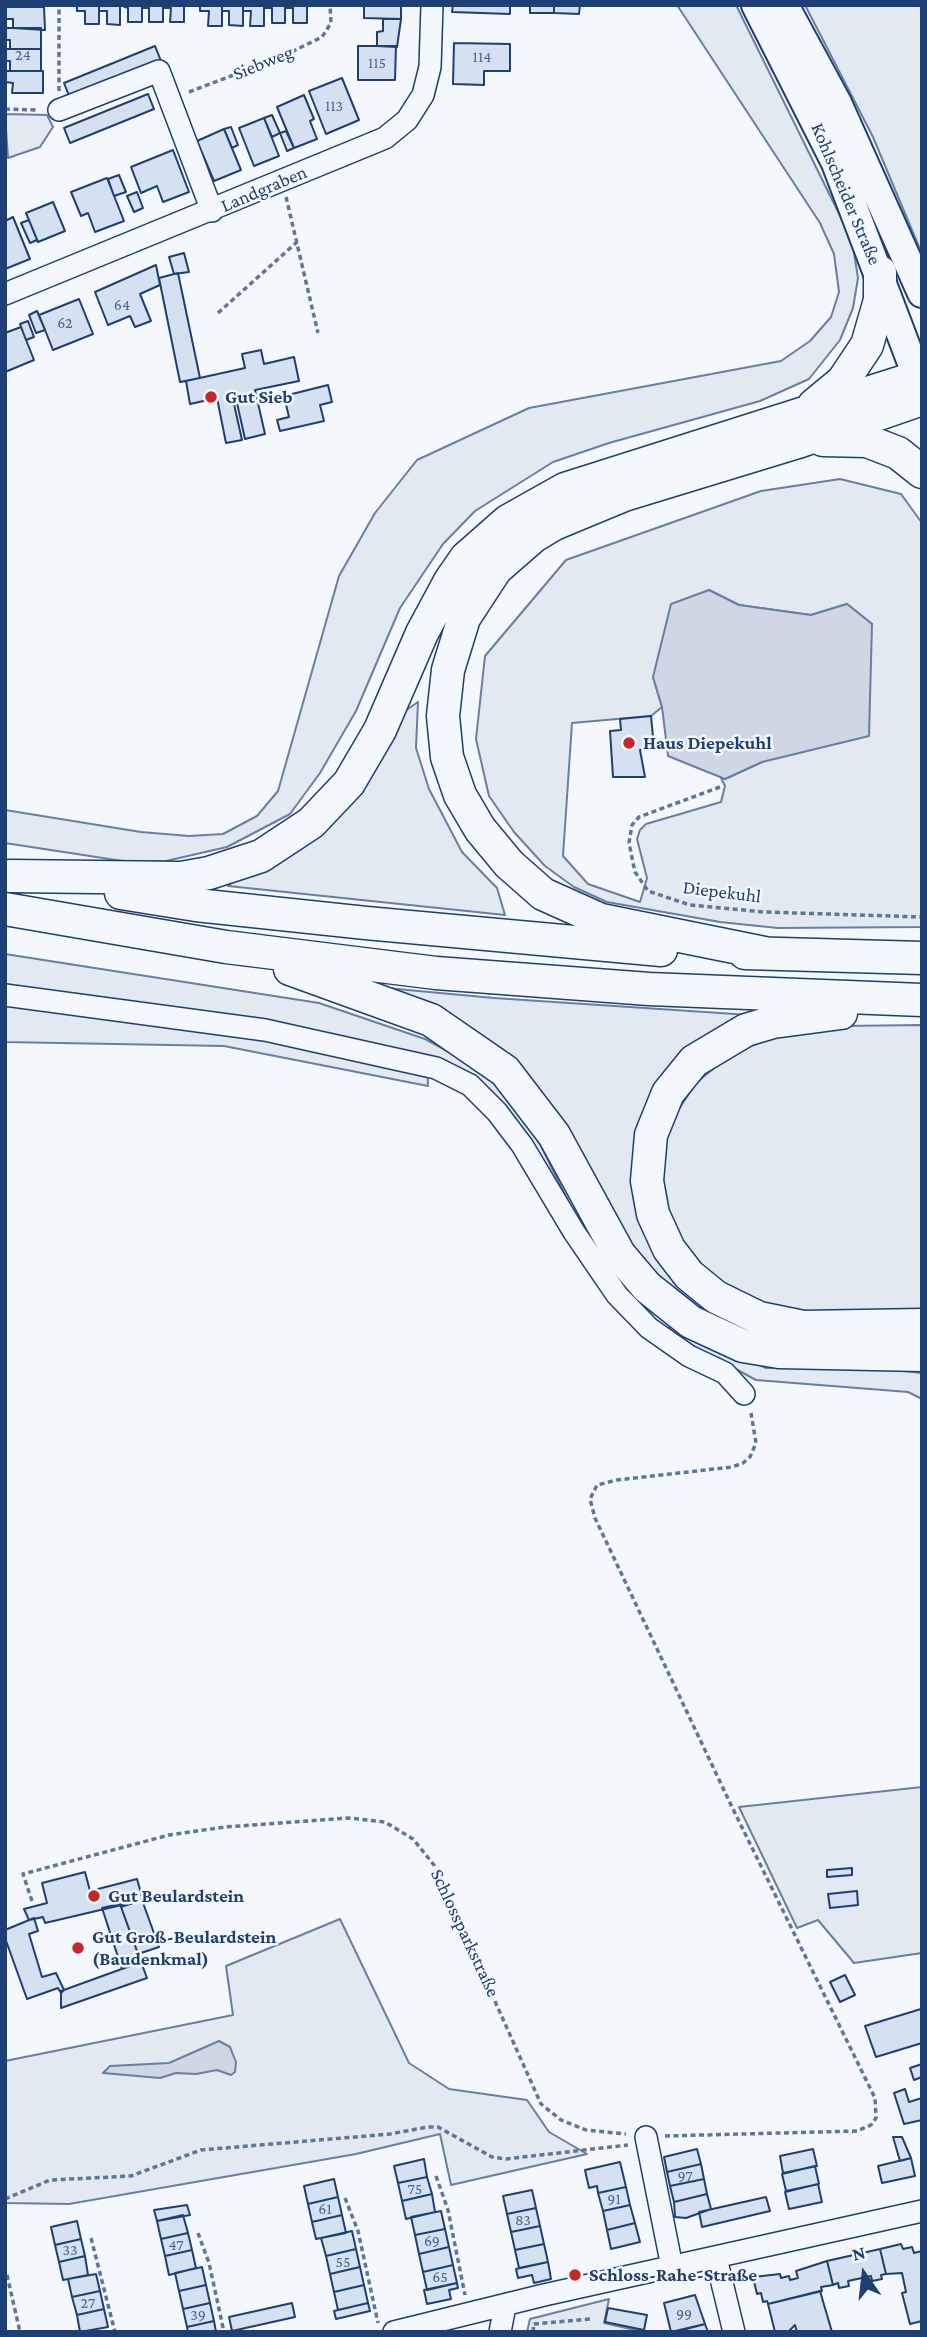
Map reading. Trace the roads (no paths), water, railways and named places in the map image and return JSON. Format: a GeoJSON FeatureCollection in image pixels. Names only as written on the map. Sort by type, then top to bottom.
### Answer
{"type":"FeatureCollection","features":[{"type":"Feature","properties":{"kind":"highway"},"geometry":{"type":"LineString","coordinates":[[803,427],[843,382],[867,345],[880,300],[880,272]]}},
{"type":"Feature","properties":{"kind":"highway"},"geometry":{"type":"LineString","coordinates":[[764,953],[601,920],[543,894],[509,864],[480,829],[460,795],[447,757],[443,716],[448,670],[464,618],[496,569],[534,536],[574,514],[921,385]]}},
{"type":"Feature","properties":{"kind":"highway"},"geometry":{"type":"LineString","coordinates":[[8,875],[181,878],[235,866],[288,841],[312,823],[349,783],[380,730],[435,607],[466,558],[487,538],[536,503],[565,489],[803,427],[867,442],[898,453],[922,472]]}},
{"type":"Feature","properties":{"kind":"highway"},"geometry":{"type":"LineString","coordinates":[[8,875],[196,905],[657,950],[922,958]]}},
{"type":"Feature","properties":{"kind":"highway"},"geometry":{"type":"LineString","coordinates":[[5,909],[226,947],[436,973],[635,988],[922,1001]]}},
{"type":"Feature","properties":{"kind":"highway"},"geometry":{"type":"LineString","coordinates":[[226,947],[415,1013],[445,1028],[492,1060],[518,1086],[542,1117],[619,1254],[657,1296],[691,1322],[743,1346],[779,1352],[922,1355]]}},
{"type":"Feature","properties":{"kind":"highway"},"geometry":{"type":"LineString","coordinates":[[922,1001],[772,1022],[725,1040],[694,1061],[668,1093],[651,1135],[647,1168],[653,1214],[669,1249],[689,1275],[723,1301],[759,1318],[803,1327],[922,1325]]}},
{"type":"Feature","properties":{"kind":"main road","name":"Kohlscheider Straße"},"geometry":{"type":"LineString","coordinates":[[756,5],[836,163],[880,272],[921,385]]}},
{"type":"Feature","properties":{"kind":"main road","name":"Kohlscheider Straße"},"geometry":{"type":"LineString","coordinates":[[784,5],[836,103],[922,293]]}},
{"type":"Feature","properties":{"kind":"street","name":"Landgraben"},"geometry":{"type":"LineString","coordinates":[[5,294],[385,138],[407,120],[423,95],[430,67],[432,5]]}},
{"type":"Feature","properties":{"kind":"street"},"geometry":{"type":"LineString","coordinates":[[59,110],[159,71],[212,211]]}},
{"type":"Feature","properties":{"kind":"street"},"geometry":{"type":"LineString","coordinates":[[5,995],[265,1030],[411,1061],[436,1068],[470,1085],[498,1112],[522,1145],[574,1232],[617,1295],[649,1328],[689,1356],[725,1373],[744,1394]]}},
{"type":"Feature","properties":{"kind":"street"},"geometry":{"type":"LineString","coordinates":[[646,2140],[672,2267]]}},
{"type":"Feature","properties":{"kind":"street"},"geometry":{"type":"LineString","coordinates":[[394,2332],[922,2211]]}},
{"type":"Feature","properties":{"kind":"street"},"geometry":{"type":"LineString","coordinates":[[716,2258],[734,2332]]}},
{"type":"Feature","properties":{"kind":"street"},"geometry":{"type":"LineString","coordinates":[[500,2332],[505,2306]]}},
{"type":"Feature","properties":{"kind":"place","name":"Gut Sieb"},"geometry":{"type":"Point","coordinates":[211,397]}},
{"type":"Feature","properties":{"kind":"place","name":"Haus Diepekuhl"},"geometry":{"type":"Point","coordinates":[629,743]}},
{"type":"Feature","properties":{"kind":"place","name":"Gut Beulardstein"},"geometry":{"type":"Point","coordinates":[94,1896]}},
{"type":"Feature","properties":{"kind":"place","name":"Gut Groß-Beulardstein (Baudenkmal)"},"geometry":{"type":"Point","coordinates":[78,1948]}},
{"type":"Feature","properties":{"kind":"place","name":"Schloss-Rahe-Straße"},"geometry":{"type":"Point","coordinates":[575,2275]}}]}
